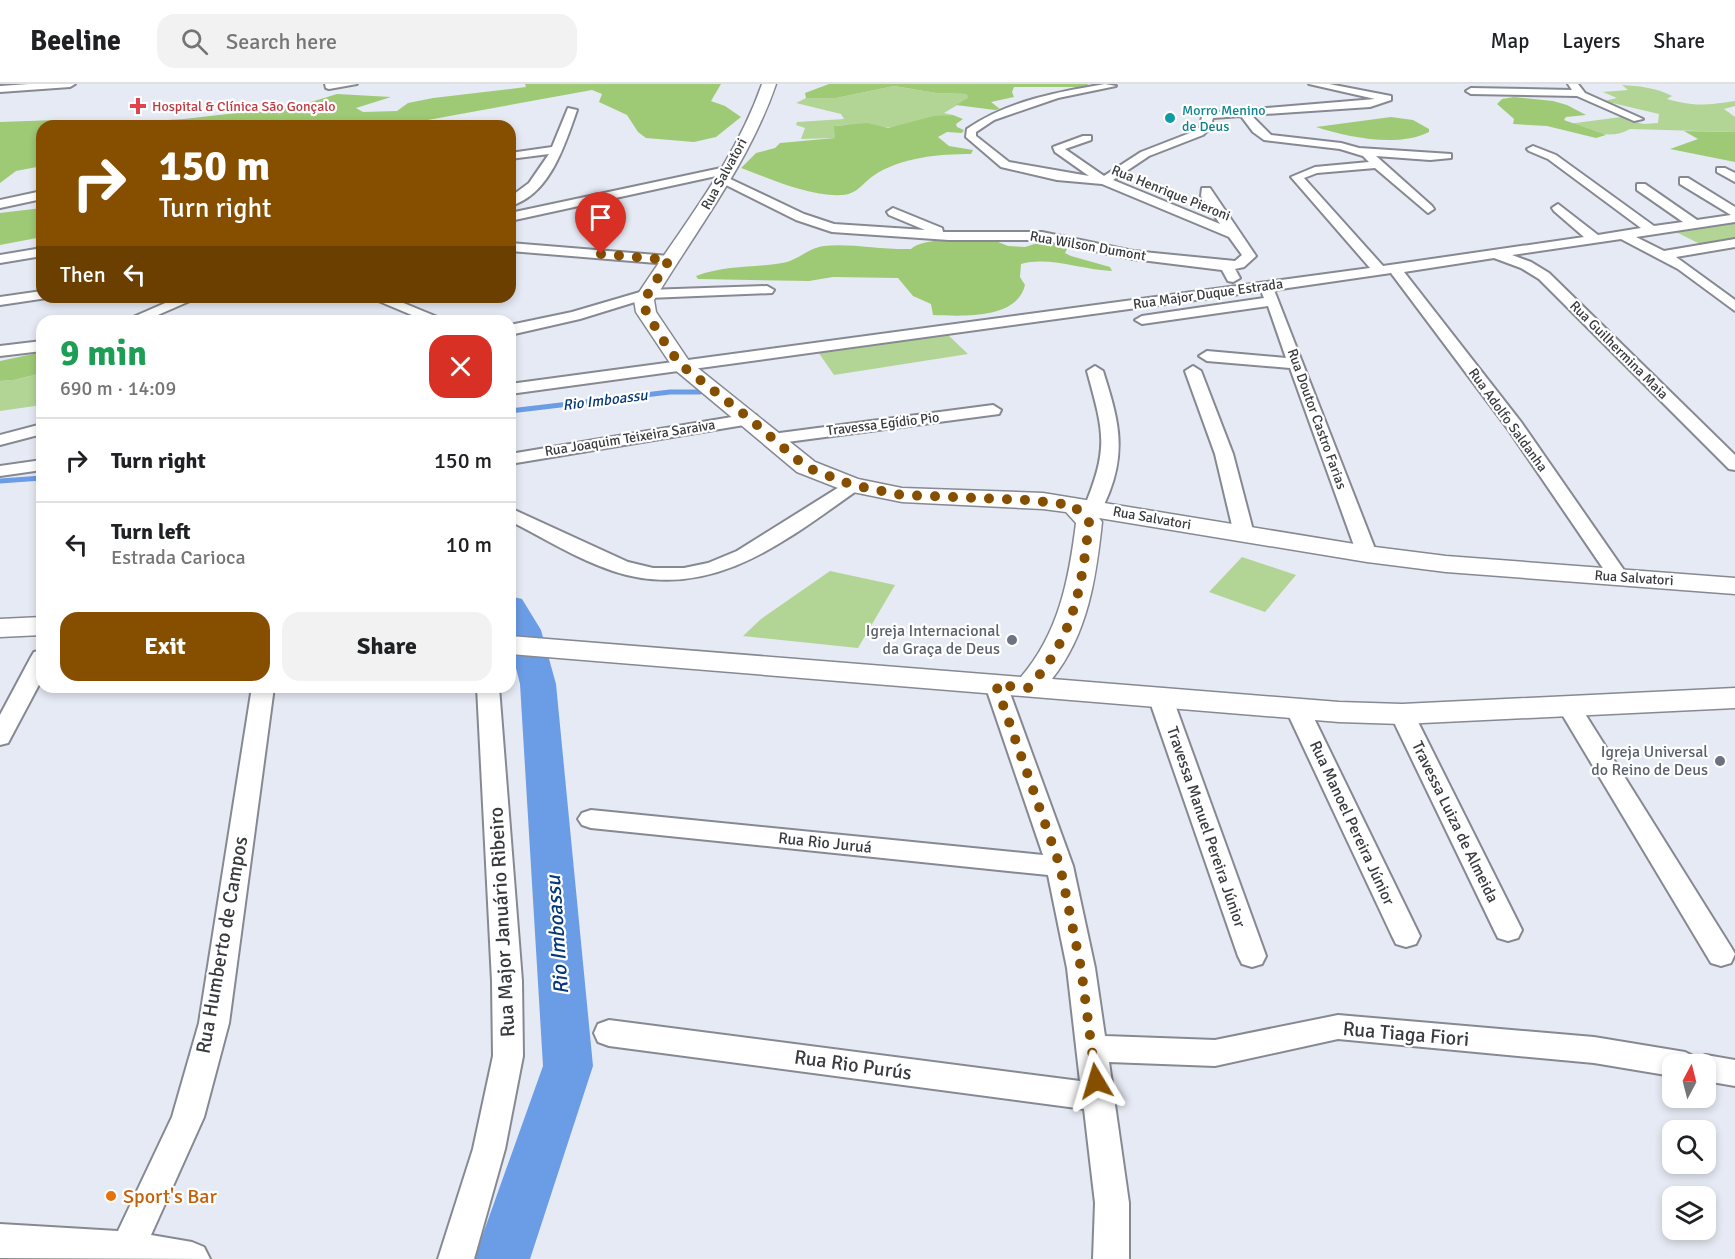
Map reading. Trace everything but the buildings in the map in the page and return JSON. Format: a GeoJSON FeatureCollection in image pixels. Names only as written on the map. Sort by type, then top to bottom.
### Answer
{"type":"FeatureCollection","features":[{"type":"Feature","properties":{"kind":"main road","name":"Rua Salvatori"},"geometry":{"type":"LineString","coordinates":[[647,294],[716,193],[760,110],[769,84]]}},
{"type":"Feature","properties":{"kind":"main road"},"geometry":{"type":"LineString","coordinates":[[647,294],[646,312],[681,365],[806,467],[852,485],[902,495],[1033,500],[1085,512],[1080,593],[1070,626],[1042,673],[1028,688]]}},
{"type":"Feature","properties":{"kind":"main road","name":"Rua Salvatori"},"geometry":{"type":"LineString","coordinates":[[1085,512],[1104,515],[1119,512],[1367,554],[1446,564],[1735,586]]}},
{"type":"Feature","properties":{"kind":"main road"},"geometry":{"type":"LineString","coordinates":[[0,628],[36,626]]}},
{"type":"Feature","properties":{"kind":"main road"},"geometry":{"type":"LineString","coordinates":[[516,645],[1298,710],[1402,714],[1735,698]]}},
{"type":"Feature","properties":{"kind":"street"},"geometry":{"type":"LineString","coordinates":[[1,89],[70,84]]}},
{"type":"Feature","properties":{"kind":"street"},"geometry":{"type":"LineString","coordinates":[[329,86],[352,84]]}},
{"type":"Feature","properties":{"kind":"street"},"geometry":{"type":"LineString","coordinates":[[1314,84],[1387,98]]}},
{"type":"Feature","properties":{"kind":"street","name":"Rua Henrique Pieroni"},"geometry":{"type":"LineString","coordinates":[[1110,86],[1056,95],[990,118],[971,131],[975,142],[1005,165],[1057,177],[1104,181],[1236,235]]}},
{"type":"Feature","properties":{"kind":"street"},"geometry":{"type":"LineString","coordinates":[[1087,138],[1059,147],[1059,150],[1104,181],[1145,154],[1199,134],[1206,128],[1207,117],[1211,115],[1370,104],[1387,98],[1394,92],[1391,86]]}},
{"type":"Feature","properties":{"kind":"street"},"geometry":{"type":"LineString","coordinates":[[1471,91],[1576,88],[1638,119]]}},
{"type":"Feature","properties":{"kind":"street"},"geometry":{"type":"LineString","coordinates":[[1244,98],[1245,112],[1257,129],[1269,138],[1360,151],[1430,157],[1447,156]]}},
{"type":"Feature","properties":{"kind":"street"},"geometry":{"type":"LineString","coordinates":[[516,198],[529,192],[539,182],[556,150],[572,110]]}},
{"type":"Feature","properties":{"kind":"street"},"geometry":{"type":"LineString","coordinates":[[1533,149],[1552,157],[1650,229]]}},
{"type":"Feature","properties":{"kind":"street"},"geometry":{"type":"LineString","coordinates":[[516,155],[556,150]]}},
{"type":"Feature","properties":{"kind":"street"},"geometry":{"type":"LineString","coordinates":[[1360,151],[1428,209]]}},
{"type":"Feature","properties":{"kind":"street","name":"Rua Adolfo Saldanha"},"geometry":{"type":"LineString","coordinates":[[1378,164],[1315,170],[1297,177],[1387,269],[1515,426],[1618,576]]}},
{"type":"Feature","properties":{"kind":"street"},"geometry":{"type":"LineString","coordinates":[[1721,170],[1735,178]]}},
{"type":"Feature","properties":{"kind":"street"},"geometry":{"type":"LineString","coordinates":[[516,216],[724,176]]}},
{"type":"Feature","properties":{"kind":"street","name":"Rua Wilson Dumont"},"geometry":{"type":"LineString","coordinates":[[724,176],[800,218],[832,228],[950,236],[1042,236],[1133,255],[1227,266]]}},
{"type":"Feature","properties":{"kind":"street"},"geometry":{"type":"LineString","coordinates":[[1684,181],[1735,212]]}},
{"type":"Feature","properties":{"kind":"street"},"geometry":{"type":"LineString","coordinates":[[516,186],[539,182]]}},
{"type":"Feature","properties":{"kind":"street"},"geometry":{"type":"LineString","coordinates":[[1641,187],[1693,223]]}},
{"type":"Feature","properties":{"kind":"street"},"geometry":{"type":"LineString","coordinates":[[1206,191],[1206,196],[1249,256],[1239,264],[1227,266],[1239,289]]}},
{"type":"Feature","properties":{"kind":"street"},"geometry":{"type":"LineString","coordinates":[[0,204],[36,196]]}},
{"type":"Feature","properties":{"kind":"street"},"geometry":{"type":"LineString","coordinates":[[1558,208],[1594,238]]}},
{"type":"Feature","properties":{"kind":"street"},"geometry":{"type":"LineString","coordinates":[[893,212],[950,236]]}},
{"type":"Feature","properties":{"kind":"street","name":"Rua Major Duque Estrada"},"geometry":{"type":"LineString","coordinates":[[516,388],[1239,289],[1269,293],[1387,269],[1735,218]]}},
{"type":"Feature","properties":{"kind":"street"},"geometry":{"type":"LineString","coordinates":[[1621,234],[1665,255],[1735,308]]}},
{"type":"Feature","properties":{"kind":"street"},"geometry":{"type":"LineString","coordinates":[[1665,255],[1735,243]]}},
{"type":"Feature","properties":{"kind":"street"},"geometry":{"type":"LineString","coordinates":[[516,247],[669,260]]}},
{"type":"Feature","properties":{"kind":"street"},"geometry":{"type":"LineString","coordinates":[[0,259],[36,253]]}},
{"type":"Feature","properties":{"kind":"street","name":"Rua Guilhermina Maia"},"geometry":{"type":"LineString","coordinates":[[1491,253],[1526,265],[1544,276],[1735,465]]}},
{"type":"Feature","properties":{"kind":"street"},"geometry":{"type":"LineString","coordinates":[[516,329],[575,316],[647,294],[767,291]]}},
{"type":"Feature","properties":{"kind":"street"},"geometry":{"type":"LineString","coordinates":[[1142,320],[1269,293]]}},
{"type":"Feature","properties":{"kind":"street","name":"Rua Doutor Castro Farias"},"geometry":{"type":"LineString","coordinates":[[1269,293],[1367,554]]}},
{"type":"Feature","properties":{"kind":"street"},"geometry":{"type":"LineString","coordinates":[[0,301],[36,296]]}},
{"type":"Feature","properties":{"kind":"street"},"geometry":{"type":"LineString","coordinates":[[146,315],[177,303]]}},
{"type":"Feature","properties":{"kind":"street"},"geometry":{"type":"LineString","coordinates":[[392,303],[424,315]]}},
{"type":"Feature","properties":{"kind":"street"},"geometry":{"type":"LineString","coordinates":[[0,351],[36,347]]}},
{"type":"Feature","properties":{"kind":"street"},"geometry":{"type":"LineString","coordinates":[[1207,356],[1297,364]]}},
{"type":"Feature","properties":{"kind":"street"},"geometry":{"type":"LineString","coordinates":[[1085,512],[1106,474],[1111,450],[1107,413],[1095,370]]}},
{"type":"Feature","properties":{"kind":"street"},"geometry":{"type":"LineString","coordinates":[[1193,370],[1224,454],[1244,534]]}},
{"type":"Feature","properties":{"kind":"street","name":"Travessa Egídio Pio"},"geometry":{"type":"LineString","coordinates":[[772,439],[993,410]]}},
{"type":"Feature","properties":{"kind":"street","name":"Rua Joaquim Teixeira Saraiva"},"geometry":{"type":"LineString","coordinates":[[516,458],[750,419]]}},
{"type":"Feature","properties":{"kind":"street"},"geometry":{"type":"LineString","coordinates":[[0,440],[36,431]]}},
{"type":"Feature","properties":{"kind":"street"},"geometry":{"type":"LineString","coordinates":[[0,471],[36,466]]}},
{"type":"Feature","properties":{"kind":"street"},"geometry":{"type":"LineString","coordinates":[[516,517],[621,567],[647,574],[676,576],[698,573],[730,561],[778,536],[852,485]]}},
{"type":"Feature","properties":{"kind":"street"},"geometry":{"type":"LineString","coordinates":[[0,737],[36,668]]}},
{"type":"Feature","properties":{"kind":"street"},"geometry":{"type":"LineString","coordinates":[[996,685],[1060,866],[1081,968],[1112,1203],[1111,1259]]}},
{"type":"Feature","properties":{"kind":"street","name":"Rua Humberto de Campos"},"geometry":{"type":"LineString","coordinates":[[123,1253],[188,1117],[213,1023],[261,693]]}},
{"type":"Feature","properties":{"kind":"street","name":"Rua Major Januário Ribeiro"},"geometry":{"type":"LineString","coordinates":[[456,1259],[489,1149],[508,1056],[507,981],[488,693]]}},
{"type":"Feature","properties":{"kind":"street","name":"Travessa Manuel Pereira Júnior"},"geometry":{"type":"LineString","coordinates":[[1161,699],[1252,956]]}},
{"type":"Feature","properties":{"kind":"street"},"geometry":{"type":"LineString","coordinates":[[1569,706],[1721,956]]}},
{"type":"Feature","properties":{"kind":"street","name":"Rua Manoel Pereira Júnior"},"geometry":{"type":"LineString","coordinates":[[1298,710],[1406,936]]}},
{"type":"Feature","properties":{"kind":"street","name":"Travessa Luiza de Almeida"},"geometry":{"type":"LineString","coordinates":[[1402,714],[1508,930]]}},
{"type":"Feature","properties":{"kind":"street","name":"Rua Rio Juruá"},"geometry":{"type":"LineString","coordinates":[[591,819],[1060,866]]}},
{"type":"Feature","properties":{"kind":"street","name":"Rua Tiaga Fiori"},"geometry":{"type":"LineString","coordinates":[[1092,1048],[1215,1053],[1338,1027],[1594,1050],[1662,1061]]}},
{"type":"Feature","properties":{"kind":"street","name":"Rua Rio Purús"},"geometry":{"type":"LineString","coordinates":[[609,1033],[1098,1097]]}},
{"type":"Feature","properties":{"kind":"street"},"geometry":{"type":"LineString","coordinates":[[1716,1070],[1735,1073]]}},
{"type":"Feature","properties":{"kind":"street"},"geometry":{"type":"LineString","coordinates":[[0,1241],[192,1259]]}},
{"type":"Feature","properties":{"kind":"green space"},"geometry":{"type":"Polygon","coordinates":[[[525,84],[721,84],[711,101],[725,106],[741,117],[716,137],[694,142],[646,138],[638,132],[627,115],[599,102],[602,94],[592,90],[428,120],[167,120],[298,106],[337,94],[391,97],[356,108],[363,112],[397,111],[408,103],[433,98],[526,87],[525,84]]]}},
{"type":"Feature","properties":{"kind":"green space"},"geometry":{"type":"Polygon","coordinates":[[[829,84],[1088,84],[1086,87],[1014,87],[1012,92],[1014,97],[991,102],[1000,109],[995,110],[956,105],[968,98],[967,94],[936,93],[894,86],[836,98],[806,98],[805,93],[829,84]]]}},
{"type":"Feature","properties":{"kind":"green space"},"geometry":{"type":"Polygon","coordinates":[[[1622,85],[1654,89],[1672,96],[1667,99],[1686,103],[1708,104],[1735,101],[1735,106],[1724,109],[1735,117],[1735,132],[1630,129],[1622,133],[1607,135],[1568,124],[1621,117],[1643,124],[1658,123],[1659,114],[1604,101],[1617,98],[1603,92],[1628,90],[1622,85]]]}},
{"type":"Feature","properties":{"kind":"green space"},"geometry":{"type":"Polygon","coordinates":[[[894,86],[936,93],[968,94],[969,98],[944,113],[953,115],[892,127],[835,126],[835,138],[801,139],[805,128],[796,125],[797,122],[844,119],[841,114],[796,103],[806,98],[836,98],[894,86]]]}},
{"type":"Feature","properties":{"kind":"green space"},"geometry":{"type":"Polygon","coordinates":[[[1514,97],[1553,101],[1567,105],[1586,115],[1566,117],[1564,120],[1606,135],[1596,138],[1547,126],[1513,124],[1514,119],[1497,104],[1502,99],[1514,97]]]}},
{"type":"Feature","properties":{"kind":"green space"},"geometry":{"type":"Polygon","coordinates":[[[953,115],[963,119],[956,124],[964,130],[962,133],[947,132],[938,137],[949,146],[973,150],[971,154],[933,156],[908,161],[873,176],[848,194],[830,195],[804,190],[741,168],[756,153],[775,148],[780,143],[835,138],[834,126],[867,123],[888,128],[934,116],[953,115]]]}},
{"type":"Feature","properties":{"kind":"green space"},"geometry":{"type":"Polygon","coordinates":[[[1391,117],[1413,120],[1429,129],[1429,132],[1416,137],[1388,140],[1357,137],[1316,127],[1391,117]]]}},
{"type":"Feature","properties":{"kind":"green space"},"geometry":{"type":"Polygon","coordinates":[[[36,121],[36,167],[16,171],[0,183],[0,122],[36,121]]]}},
{"type":"Feature","properties":{"kind":"green space"},"geometry":{"type":"Polygon","coordinates":[[[1684,131],[1735,132],[1735,162],[1670,149],[1698,139],[1684,131]]]}},
{"type":"Feature","properties":{"kind":"green space"},"geometry":{"type":"Polygon","coordinates":[[[36,209],[36,238],[0,245],[0,213],[36,209]]]}},
{"type":"Feature","properties":{"kind":"green space"},"geometry":{"type":"Polygon","coordinates":[[[1735,219],[1735,240],[1702,245],[1668,228],[1735,219]]]}},
{"type":"Feature","properties":{"kind":"green space"},"geometry":{"type":"Polygon","coordinates":[[[991,239],[1008,246],[1025,247],[1044,241],[1067,249],[1065,253],[1071,256],[1110,267],[1112,271],[1054,262],[1021,264],[1020,277],[1025,285],[1020,296],[1011,305],[987,314],[958,316],[933,315],[931,304],[913,296],[898,278],[833,277],[809,281],[698,279],[696,276],[718,270],[787,262],[824,246],[911,249],[917,245],[936,241],[991,239]]]}},
{"type":"Feature","properties":{"kind":"green space"},"geometry":{"type":"Polygon","coordinates":[[[946,333],[968,354],[834,375],[816,349],[946,333]]]}},
{"type":"Feature","properties":{"kind":"green space"},"geometry":{"type":"Polygon","coordinates":[[[36,353],[36,374],[0,381],[0,361],[36,353]]]}},
{"type":"Feature","properties":{"kind":"green space"},"geometry":{"type":"Polygon","coordinates":[[[36,374],[36,406],[0,411],[0,381],[36,374]]]}},
{"type":"Feature","properties":{"kind":"green space"},"geometry":{"type":"Polygon","coordinates":[[[1242,557],[1296,575],[1265,612],[1209,592],[1242,557]]]}},
{"type":"Feature","properties":{"kind":"green space"},"geometry":{"type":"Polygon","coordinates":[[[830,571],[895,585],[858,648],[743,636],[761,619],[830,571]]]}},
{"type":"Feature","properties":{"kind":"waterway","name":"Rio Imboassu"},"geometry":{"type":"LineString","coordinates":[[516,410],[670,392],[700,392]]}},
{"type":"Feature","properties":{"kind":"waterway","name":"Rio Imboassu"},"geometry":{"type":"LineString","coordinates":[[0,481],[36,478]]}},
{"type":"Feature","properties":{"kind":"waterway","name":"Rio Imboassu"},"geometry":{"type":"LineString","coordinates":[[502,1259],[568,1066],[549,850],[538,684],[524,630],[516,616]]}},
{"type":"Feature","properties":{"kind":"place","name":"Hospital & Clínica São Gonçalo"},"geometry":{"type":"Point","coordinates":[138,106]}},
{"type":"Feature","properties":{"kind":"place","name":"Morro Menino de Deus"},"geometry":{"type":"Point","coordinates":[1170,118]}},
{"type":"Feature","properties":{"kind":"place","name":"Igreja Internacional da Graça de Deus"},"geometry":{"type":"Point","coordinates":[1012,640]}},
{"type":"Feature","properties":{"kind":"place","name":"Igreja Universal do Reino de Deus"},"geometry":{"type":"Point","coordinates":[1720,761]}},
{"type":"Feature","properties":{"kind":"place","name":"Sport's Bar"},"geometry":{"type":"Point","coordinates":[111,1196]}},
{"type":"Feature","properties":{"kind":"route"},"geometry":{"type":"LineString","coordinates":[[601,254],[669,260],[644,300],[646,312],[668,348],[681,365],[806,467],[852,485],[902,495],[1028,500],[1073,505],[1084,514],[1089,522],[1080,593],[1070,626],[1042,673],[1028,688],[996,685],[1060,866],[1081,968],[1096,1081]]}}]}
